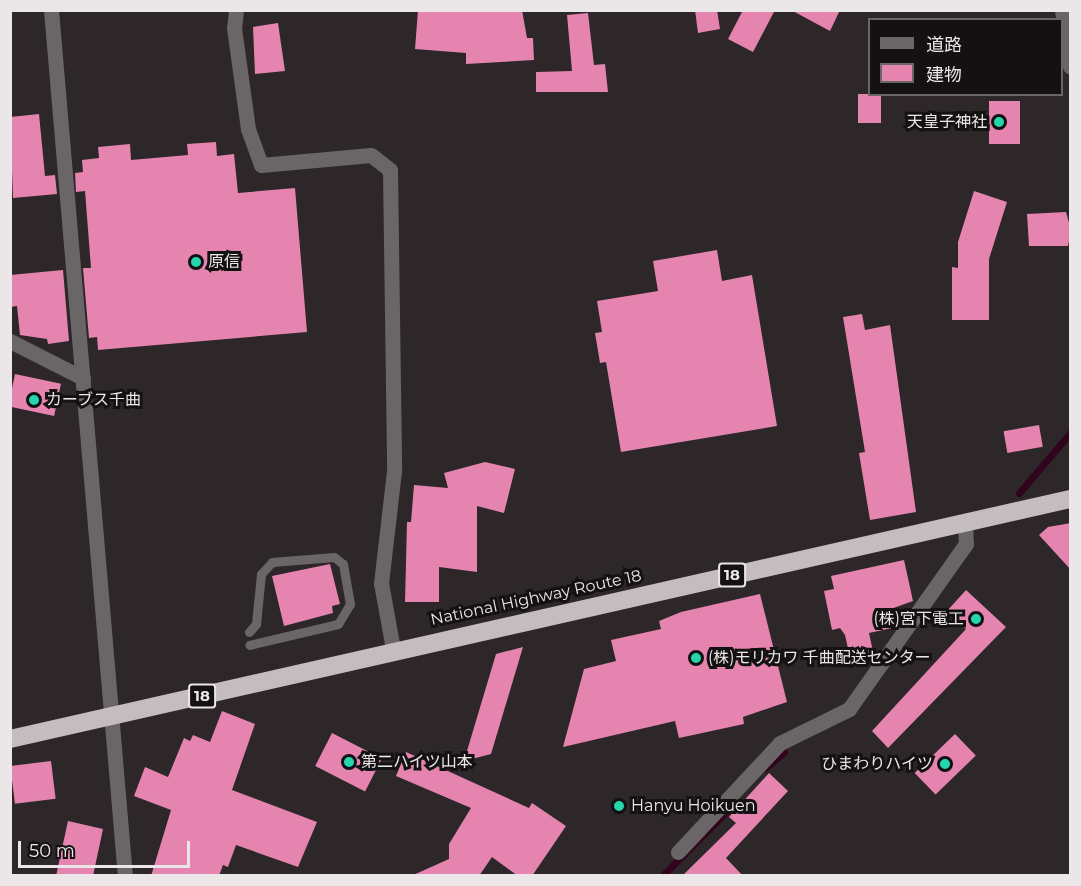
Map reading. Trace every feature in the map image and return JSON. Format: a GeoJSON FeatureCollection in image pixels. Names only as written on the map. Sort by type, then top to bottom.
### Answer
{"type":"FeatureCollection","features":[{"type":"Feature","properties":{"kind":"highway","name":"National Highway Route 18"},"geometry":{"type":"LineString","coordinates":[[10,740],[393,649],[1071,499]]}},
{"type":"Feature","properties":{"kind":"street"},"geometry":{"type":"LineString","coordinates":[[51,10],[126,876]]}},
{"type":"Feature","properties":{"kind":"street"},"geometry":{"type":"LineString","coordinates":[[236,10],[234,28],[248,129],[261,165],[371,155],[390,170],[394,471],[381,583],[393,649]]}},
{"type":"Feature","properties":{"kind":"street"},"geometry":{"type":"LineString","coordinates":[[1062,10],[1071,66]]}},
{"type":"Feature","properties":{"kind":"street"},"geometry":{"type":"LineString","coordinates":[[10,341],[83,378]]}},
{"type":"Feature","properties":{"kind":"street"},"geometry":{"type":"LineString","coordinates":[[678,852],[780,743],[849,709],[966,544],[965,524]]}},
{"type":"Feature","properties":{"kind":"lane"},"geometry":{"type":"LineString","coordinates":[[249,632],[256,624],[261,574],[273,562],[334,557],[343,564],[350,604],[338,624],[249,645]]}},
{"type":"Feature","properties":{"kind":"building"},"geometry":{"type":"Polygon","coordinates":[[[418,10],[522,10],[527,38],[533,38],[534,60],[466,64],[466,53],[415,49],[418,10]]]}},
{"type":"Feature","properties":{"kind":"building"},"geometry":{"type":"Polygon","coordinates":[[[695,10],[717,10],[720,29],[698,33],[695,10]]]}},
{"type":"Feature","properties":{"kind":"building"},"geometry":{"type":"Polygon","coordinates":[[[743,10],[775,10],[753,52],[728,39],[743,10]]]}},
{"type":"Feature","properties":{"kind":"building"},"geometry":{"type":"Polygon","coordinates":[[[791,10],[840,10],[830,31],[791,10]]]}},
{"type":"Feature","properties":{"kind":"building"},"geometry":{"type":"Polygon","coordinates":[[[588,13],[594,65],[605,64],[608,92],[536,92],[536,72],[572,71],[567,15],[588,13]]]}},
{"type":"Feature","properties":{"kind":"building"},"geometry":{"type":"Polygon","coordinates":[[[278,23],[285,71],[255,74],[253,27],[278,23]]]}},
{"type":"Feature","properties":{"kind":"building"},"geometry":{"type":"Polygon","coordinates":[[[858,94],[881,96],[881,123],[858,123],[858,94]]]}},
{"type":"Feature","properties":{"kind":"building","name":"天皇子神社"},"geometry":{"type":"Polygon","coordinates":[[[989,101],[1020,101],[1020,144],[989,144],[989,101]]]}},
{"type":"Feature","properties":{"kind":"building"},"geometry":{"type":"Polygon","coordinates":[[[39,114],[45,176],[55,175],[57,194],[13,198],[10,117],[39,114]]]}},
{"type":"Feature","properties":{"kind":"building","name":"原信"},"geometry":{"type":"Polygon","coordinates":[[[216,142],[217,156],[234,154],[238,193],[295,188],[307,332],[98,350],[97,337],[89,338],[83,268],[91,268],[85,191],[76,192],[75,173],[83,172],[82,160],[99,158],[98,147],[130,144],[131,160],[188,155],[187,144],[216,142]]]}},
{"type":"Feature","properties":{"kind":"building"},"geometry":{"type":"Polygon","coordinates":[[[974,191],[1007,202],[989,259],[989,320],[952,320],[952,267],[958,268],[958,242],[974,191]]]}},
{"type":"Feature","properties":{"kind":"building"},"geometry":{"type":"Polygon","coordinates":[[[1066,212],[1071,230],[1068,246],[1029,246],[1027,214],[1066,212]]]}},
{"type":"Feature","properties":{"kind":"building"},"geometry":{"type":"Polygon","coordinates":[[[717,250],[722,281],[752,275],[777,426],[621,452],[606,362],[600,363],[595,333],[602,332],[597,301],[658,291],[653,261],[717,250]]]}},
{"type":"Feature","properties":{"kind":"building"},"geometry":{"type":"Polygon","coordinates":[[[63,270],[69,341],[48,344],[47,339],[20,335],[17,306],[10,307],[10,275],[63,270]]]}},
{"type":"Feature","properties":{"kind":"building"},"geometry":{"type":"Polygon","coordinates":[[[862,314],[865,330],[890,325],[916,512],[870,520],[859,453],[865,452],[843,317],[862,314]]]}},
{"type":"Feature","properties":{"kind":"building","name":"カーブス千曲"},"geometry":{"type":"Polygon","coordinates":[[[15,374],[61,384],[54,416],[10,407],[15,374]]]}},
{"type":"Feature","properties":{"kind":"building"},"geometry":{"type":"Polygon","coordinates":[[[1039,425],[1043,447],[1007,453],[1004,431],[1039,425]]]}},
{"type":"Feature","properties":{"kind":"building"},"geometry":{"type":"Polygon","coordinates":[[[485,462],[515,469],[504,513],[477,506],[477,572],[439,567],[439,602],[405,602],[407,522],[411,522],[414,485],[448,488],[444,473],[485,462]]]}},
{"type":"Feature","properties":{"kind":"building"},"geometry":{"type":"Polygon","coordinates":[[[1071,523],[1071,570],[1039,535],[1048,527],[1071,523]]]}},
{"type":"Feature","properties":{"kind":"building"},"geometry":{"type":"Polygon","coordinates":[[[904,560],[913,601],[888,610],[892,628],[869,633],[874,656],[851,662],[845,635],[840,628],[832,630],[824,591],[834,589],[831,576],[904,560]]]}},
{"type":"Feature","properties":{"kind":"building"},"geometry":{"type":"Polygon","coordinates":[[[330,564],[340,604],[332,606],[333,613],[284,626],[272,576],[330,564]]]}},
{"type":"Feature","properties":{"kind":"building"},"geometry":{"type":"Polygon","coordinates":[[[966,590],[1006,627],[888,748],[872,731],[966,629],[947,611],[966,590]]]}},
{"type":"Feature","properties":{"kind":"building","name":"(株)モリカワ 千曲配送センター"},"geometry":{"type":"Polygon","coordinates":[[[760,594],[787,702],[743,717],[744,724],[679,738],[675,721],[563,747],[584,669],[616,661],[611,640],[661,629],[659,621],[681,612],[760,594]]]}},
{"type":"Feature","properties":{"kind":"building"},"geometry":{"type":"Polygon","coordinates":[[[523,647],[491,754],[464,761],[496,654],[523,647]]]}},
{"type":"Feature","properties":{"kind":"building"},"geometry":{"type":"Polygon","coordinates":[[[222,711],[255,724],[232,790],[317,822],[298,867],[236,845],[228,867],[223,865],[219,876],[151,876],[171,810],[134,796],[145,767],[168,777],[184,738],[190,741],[193,735],[210,742],[222,711]]]}},
{"type":"Feature","properties":{"kind":"building","name":"第二ハイツ山本"},"geometry":{"type":"Polygon","coordinates":[[[332,733],[382,758],[365,791],[315,766],[332,733]]]}},
{"type":"Feature","properties":{"kind":"building","name":"ひまわりハイツ"},"geometry":{"type":"Polygon","coordinates":[[[955,734],[976,756],[936,794],[915,773],[955,734]]]}},
{"type":"Feature","properties":{"kind":"building"},"geometry":{"type":"Polygon","coordinates":[[[406,752],[529,808],[532,803],[566,826],[532,876],[518,876],[492,857],[479,876],[411,876],[449,859],[449,844],[471,808],[396,776],[406,752]]]}},
{"type":"Feature","properties":{"kind":"building"},"geometry":{"type":"Polygon","coordinates":[[[51,761],[56,799],[15,804],[10,766],[51,761]]]}},
{"type":"Feature","properties":{"kind":"building"},"geometry":{"type":"Polygon","coordinates":[[[769,773],[788,791],[726,858],[743,876],[682,876],[736,823],[729,817],[769,773]]]}},
{"type":"Feature","properties":{"kind":"building"},"geometry":{"type":"Polygon","coordinates":[[[68,821],[103,829],[93,876],[56,876],[68,821]]]}},
{"type":"Feature","properties":{"kind":"waterway"},"geometry":{"type":"LineString","coordinates":[[1019,493],[1070,433]]}},
{"type":"Feature","properties":{"kind":"waterway"},"geometry":{"type":"LineString","coordinates":[[765,768],[784,752]]}},
{"type":"Feature","properties":{"kind":"waterway"},"geometry":{"type":"LineString","coordinates":[[662,876],[728,810]]}},
{"type":"Feature","properties":{"kind":"place","name":"天皇子神社"},"geometry":{"type":"Point","coordinates":[999,122]}},
{"type":"Feature","properties":{"kind":"place","name":"原信"},"geometry":{"type":"Point","coordinates":[196,262]}},
{"type":"Feature","properties":{"kind":"place","name":"カーブス千曲"},"geometry":{"type":"Point","coordinates":[34,400]}},
{"type":"Feature","properties":{"kind":"place","name":"(株)宮下電工"},"geometry":{"type":"Point","coordinates":[976,619]}},
{"type":"Feature","properties":{"kind":"place","name":"(株)モリカワ 千曲配送センター"},"geometry":{"type":"Point","coordinates":[696,658]}},
{"type":"Feature","properties":{"kind":"place","name":"第二ハイツ山本"},"geometry":{"type":"Point","coordinates":[349,762]}},
{"type":"Feature","properties":{"kind":"place","name":"ひまわりハイツ"},"geometry":{"type":"Point","coordinates":[945,764]}},
{"type":"Feature","properties":{"kind":"place","name":"Hanyu Hoikuen"},"geometry":{"type":"Point","coordinates":[619,806]}}]}
